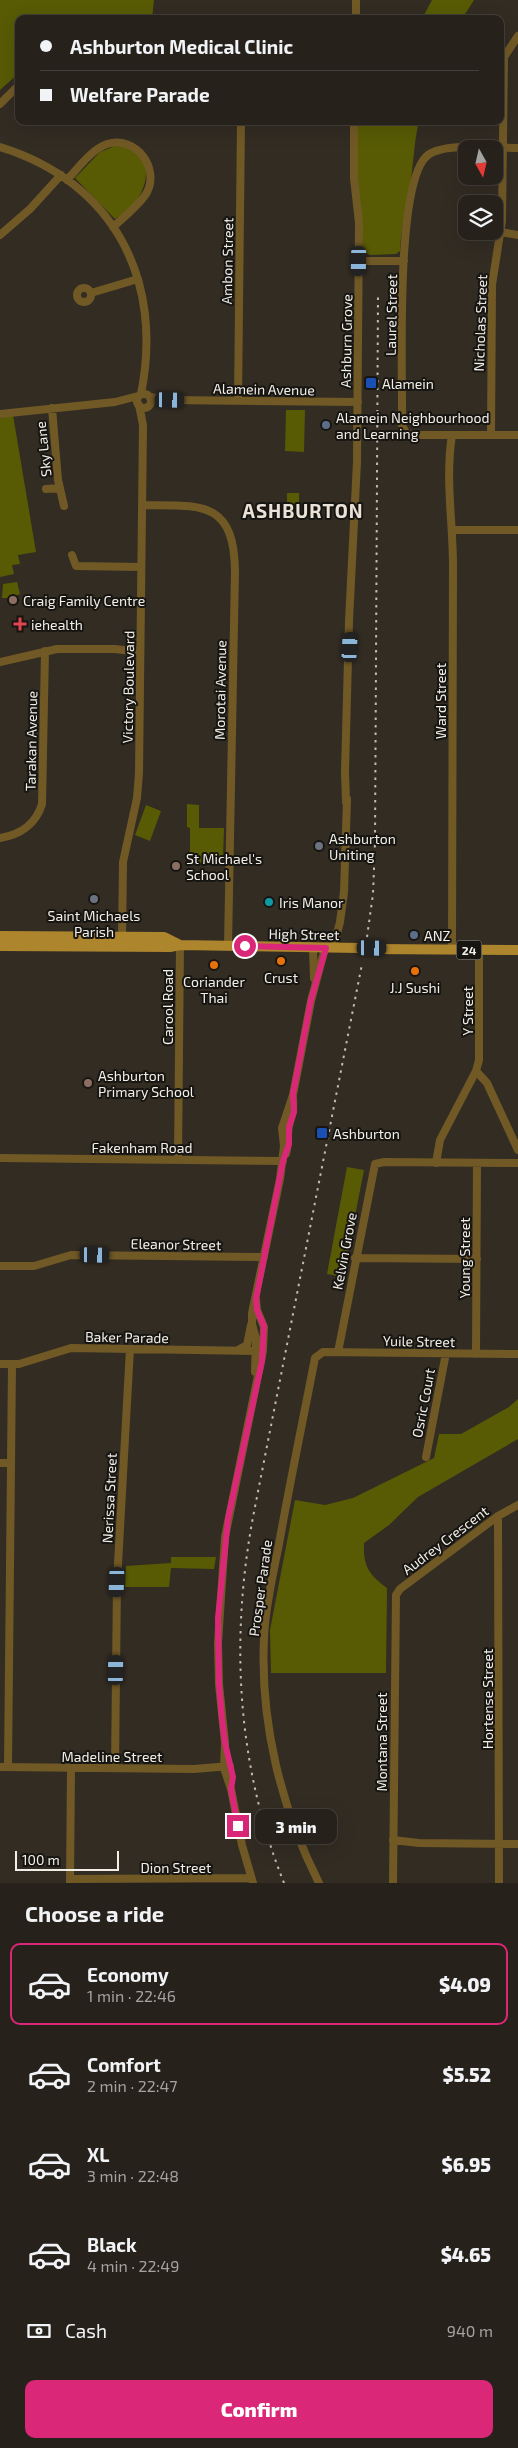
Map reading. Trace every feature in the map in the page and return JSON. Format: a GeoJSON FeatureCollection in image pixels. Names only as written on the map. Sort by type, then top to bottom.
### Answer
{"type":"FeatureCollection","features":[{"type":"Feature","properties":{"kind":"main road","name":"High Street"},"geometry":{"type":"LineString","coordinates":[[0,936],[122,942]]}},
{"type":"Feature","properties":{"kind":"main road","name":"High Street"},"geometry":{"type":"LineString","coordinates":[[0,946],[122,942],[164,937],[180,945],[518,950]]}},
{"type":"Feature","properties":{"kind":"street"},"geometry":{"type":"LineString","coordinates":[[356,0],[356,15]]}},
{"type":"Feature","properties":{"kind":"street","name":"Nicholas Street"},"geometry":{"type":"LineString","coordinates":[[504,57],[517,40]]}},
{"type":"Feature","properties":{"kind":"street"},"geometry":{"type":"LineString","coordinates":[[0,104],[15,89]]}},
{"type":"Feature","properties":{"kind":"street","name":"Ambon Street"},"geometry":{"type":"LineString","coordinates":[[238,401],[241,125]]}},
{"type":"Feature","properties":{"kind":"street","name":"Ashburn Grove"},"geometry":{"type":"LineString","coordinates":[[313,993],[333,948],[340,922],[345,886],[346,802],[350,783],[346,760],[350,629],[355,612],[352,592],[358,402],[359,259],[359,223],[354,178],[354,125]]}},
{"type":"Feature","properties":{"kind":"street","name":"Nicholas Street"},"geometry":{"type":"LineString","coordinates":[[503,125],[503,148]]}},
{"type":"Feature","properties":{"kind":"street"},"geometry":{"type":"LineString","coordinates":[[0,235],[97,150],[107,144],[125,144],[142,154],[150,172],[148,189],[142,199],[113,227]]}},
{"type":"Feature","properties":{"kind":"street","name":"Victory Boulevard"},"geometry":{"type":"LineString","coordinates":[[0,147],[30,158],[64,178],[89,197],[113,227],[129,254],[138,279],[148,324],[142,425],[141,649],[138,782],[124,852],[122,942]]}},
{"type":"Feature","properties":{"kind":"street","name":"Laurel Street"},"geometry":{"type":"LineString","coordinates":[[449,435],[412,435],[403,428],[405,227],[418,166],[428,154],[443,148],[458,148]]}},
{"type":"Feature","properties":{"kind":"street"},"geometry":{"type":"LineString","coordinates":[[503,148],[518,148]]}},
{"type":"Feature","properties":{"kind":"street"},"geometry":{"type":"LineString","coordinates":[[503,232],[518,235]]}},
{"type":"Feature","properties":{"kind":"street","name":"Nicholas Street"},"geometry":{"type":"LineString","coordinates":[[491,435],[492,284],[500,240]]}},
{"type":"Feature","properties":{"kind":"street","name":"Laurel Street"},"geometry":{"type":"LineString","coordinates":[[359,259],[404,259]]}},
{"type":"Feature","properties":{"kind":"street"},"geometry":{"type":"LineString","coordinates":[[90,293],[138,279]]}},
{"type":"Feature","properties":{"kind":"street","name":"Alamein Avenue"},"geometry":{"type":"LineString","coordinates":[[0,414],[144,400],[358,402]]}},
{"type":"Feature","properties":{"kind":"street","name":"Sky Lane"},"geometry":{"type":"LineString","coordinates":[[52,408],[60,488],[64,506]]}},
{"type":"Feature","properties":{"kind":"street"},"geometry":{"type":"LineString","coordinates":[[449,435],[518,435]]}},
{"type":"Feature","properties":{"kind":"street","name":"Ward Street"},"geometry":{"type":"LineString","coordinates":[[449,435],[449,506],[452,530],[452,950]]}},
{"type":"Feature","properties":{"kind":"street","name":"Sky Lane"},"geometry":{"type":"LineString","coordinates":[[46,489],[60,488]]}},
{"type":"Feature","properties":{"kind":"street","name":"Morotai Avenue"},"geometry":{"type":"LineString","coordinates":[[142,505],[188,506],[204,509],[223,522],[233,540],[232,805],[228,946]]}},
{"type":"Feature","properties":{"kind":"street"},"geometry":{"type":"LineString","coordinates":[[452,530],[518,530]]}},
{"type":"Feature","properties":{"kind":"street"},"geometry":{"type":"LineString","coordinates":[[72,554],[76,566]]}},
{"type":"Feature","properties":{"kind":"street"},"geometry":{"type":"LineString","coordinates":[[68,570],[76,566],[141,567]]}},
{"type":"Feature","properties":{"kind":"street"},"geometry":{"type":"LineString","coordinates":[[0,662],[45,651],[141,649]]}},
{"type":"Feature","properties":{"kind":"street","name":"Tarakan Avenue"},"geometry":{"type":"LineString","coordinates":[[0,838],[18,833],[29,826],[37,817],[42,804],[45,651]]}},
{"type":"Feature","properties":{"kind":"street","name":"Carool Road"},"geometry":{"type":"LineString","coordinates":[[178,1159],[180,945]]}},
{"type":"Feature","properties":{"kind":"street"},"geometry":{"type":"LineString","coordinates":[[236,1350],[247,1345],[283,1161],[289,1144],[286,1125],[294,1112],[293,1094],[313,993],[315,961],[313,948]]}},
{"type":"Feature","properties":{"kind":"street","name":"Y Street"},"geometry":{"type":"LineString","coordinates":[[428,1162],[431,1153],[440,1140],[476,1071],[479,1060],[479,950]]}},
{"type":"Feature","properties":{"kind":"street"},"geometry":{"type":"LineString","coordinates":[[476,1071],[485,1079],[516,1140],[518,1150]]}},
{"type":"Feature","properties":{"kind":"street","name":"Y Street"},"geometry":{"type":"LineString","coordinates":[[436,1162],[440,1140]]}},
{"type":"Feature","properties":{"kind":"street","name":"Fakenham Road"},"geometry":{"type":"LineString","coordinates":[[0,1158],[283,1161]]}},
{"type":"Feature","properties":{"kind":"street","name":"Kelvin Grove"},"geometry":{"type":"LineString","coordinates":[[338,1352],[372,1169],[378,1162],[428,1162]]}},
{"type":"Feature","properties":{"kind":"street"},"geometry":{"type":"LineString","coordinates":[[428,1162],[518,1163]]}},
{"type":"Feature","properties":{"kind":"street","name":"Young Street"},"geometry":{"type":"LineString","coordinates":[[476,1354],[477,1163]]}},
{"type":"Feature","properties":{"kind":"street","name":"Eleanor Street"},"geometry":{"type":"LineString","coordinates":[[0,1266],[34,1266],[71,1255],[264,1257]]}},
{"type":"Feature","properties":{"kind":"street"},"geometry":{"type":"LineString","coordinates":[[355,1258],[477,1259]]}},
{"type":"Feature","properties":{"kind":"street"},"geometry":{"type":"LineString","coordinates":[[252,1880],[227,1767],[218,1662],[221,1571],[228,1519],[255,1384],[264,1326],[257,1310],[256,1299]]}},
{"type":"Feature","properties":{"kind":"street"},"geometry":{"type":"LineString","coordinates":[[251,1321],[259,1351]]}},
{"type":"Feature","properties":{"kind":"street","name":"Baker Parade"},"geometry":{"type":"LineString","coordinates":[[0,1364],[12,1364],[68,1348],[259,1351]]}},
{"type":"Feature","properties":{"kind":"street","name":"Nerissa Street"},"geometry":{"type":"LineString","coordinates":[[115,1768],[116,1598],[130,1349]]}},
{"type":"Feature","properties":{"kind":"street","name":"Yuile Street"},"geometry":{"type":"LineString","coordinates":[[320,1353],[518,1354]]}},
{"type":"Feature","properties":{"kind":"street","name":"Prosper Parade"},"geometry":{"type":"LineString","coordinates":[[318,1881],[292,1817],[272,1752],[266,1706],[264,1637],[270,1594],[315,1358],[320,1353]]}},
{"type":"Feature","properties":{"kind":"street","name":"Osric Court"},"geometry":{"type":"LineString","coordinates":[[426,1457],[446,1353]]}},
{"type":"Feature","properties":{"kind":"street"},"geometry":{"type":"LineString","coordinates":[[4,1767],[4,1665],[9,1581],[12,1364]]}},
{"type":"Feature","properties":{"kind":"street"},"geometry":{"type":"LineString","coordinates":[[0,1463],[10,1463]]}},
{"type":"Feature","properties":{"kind":"street","name":"Audrey Crescent"},"geometry":{"type":"LineString","coordinates":[[395,1601],[400,1589],[498,1516],[518,1505]]}},
{"type":"Feature","properties":{"kind":"street","name":"Hortense Street"},"geometry":{"type":"LineString","coordinates":[[498,1516],[498,1883]]}},
{"type":"Feature","properties":{"kind":"street"},"geometry":{"type":"LineString","coordinates":[[0,1580],[9,1581]]}},
{"type":"Feature","properties":{"kind":"street","name":"Montana Street"},"geometry":{"type":"LineString","coordinates":[[393,1883],[395,1601]]}},
{"type":"Feature","properties":{"kind":"street","name":"Madeline Street"},"geometry":{"type":"LineString","coordinates":[[4,1767],[227,1767]]}},
{"type":"Feature","properties":{"kind":"street"},"geometry":{"type":"LineString","coordinates":[[70,1881],[71,1768]]}},
{"type":"Feature","properties":{"kind":"street"},"geometry":{"type":"LineString","coordinates":[[393,1844],[518,1844]]}},
{"type":"Feature","properties":{"kind":"street","name":"Dion Street"},"geometry":{"type":"LineString","coordinates":[[70,1881],[252,1880]]}},
{"type":"Feature","properties":{"kind":"street"},"geometry":{"type":"LineString","coordinates":[[310,1883],[318,1881]]}},
{"type":"Feature","properties":{"kind":"shaded area"},"geometry":{"type":"Polygon","coordinates":[[[0,0],[154,0],[152,15],[15,15],[15,77],[0,90],[0,0]]]}},
{"type":"Feature","properties":{"kind":"shaded area"},"geometry":{"type":"Polygon","coordinates":[[[432,0],[474,0],[465,15],[424,15],[432,0]]]}},
{"type":"Feature","properties":{"kind":"shaded area"},"geometry":{"type":"Polygon","coordinates":[[[358,125],[418,125],[400,251],[396,254],[370,255],[363,251],[357,171],[358,125]]]}},
{"type":"Feature","properties":{"kind":"shaded area"},"geometry":{"type":"Polygon","coordinates":[[[115,146],[130,149],[140,156],[145,166],[146,178],[136,202],[115,219],[75,178],[100,152],[115,146]]]}},
{"type":"Feature","properties":{"kind":"shaded area"},"geometry":{"type":"Polygon","coordinates":[[[286,410],[305,410],[304,452],[285,451],[286,410]]]}},
{"type":"Feature","properties":{"kind":"shaded area"},"geometry":{"type":"Polygon","coordinates":[[[13,415],[36,552],[18,555],[20,564],[12,565],[14,574],[0,577],[0,418],[13,415]]]}},
{"type":"Feature","properties":{"kind":"shaded area"},"geometry":{"type":"Polygon","coordinates":[[[287,493],[299,493],[299,518],[287,518],[287,493]]]}},
{"type":"Feature","properties":{"kind":"shaded area"},"geometry":{"type":"Polygon","coordinates":[[[17,582],[20,594],[11,598],[2,598],[3,584],[17,582]]]}},
{"type":"Feature","properties":{"kind":"shaded area"},"geometry":{"type":"Polygon","coordinates":[[[187,804],[199,805],[199,828],[224,828],[223,859],[221,864],[190,863],[190,828],[187,827],[187,804]]]}},
{"type":"Feature","properties":{"kind":"shaded area"},"geometry":{"type":"Polygon","coordinates":[[[146,805],[161,811],[150,841],[135,835],[146,805]]]}},
{"type":"Feature","properties":{"kind":"shaded area"},"geometry":{"type":"Polygon","coordinates":[[[347,1167],[364,1170],[343,1277],[327,1274],[347,1167]]]}},
{"type":"Feature","properties":{"kind":"shaded area"},"geometry":{"type":"Polygon","coordinates":[[[518,1399],[518,1439],[418,1497],[389,1525],[364,1543],[368,1569],[387,1588],[386,1673],[271,1673],[270,1630],[295,1500],[325,1505],[353,1498],[434,1458],[439,1434],[461,1434],[509,1407],[518,1399]]]}},
{"type":"Feature","properties":{"kind":"shaded area"},"geometry":{"type":"Polygon","coordinates":[[[171,1557],[216,1557],[214,1569],[171,1568],[169,1587],[125,1587],[126,1566],[171,1563],[171,1557]]]}},
{"type":"Feature","properties":{"kind":"railway"},"geometry":{"type":"LineString","coordinates":[[367,937],[373,894],[375,843],[378,293]]}},
{"type":"Feature","properties":{"kind":"railway"},"geometry":{"type":"LineString","coordinates":[[284,1883],[268,1838],[247,1748],[240,1656],[242,1610],[246,1563],[253,1517],[362,964]]}},
{"type":"Feature","properties":{"kind":"place","name":"Alamein"},"geometry":{"type":"Point","coordinates":[371,383]}},
{"type":"Feature","properties":{"kind":"place","name":"Alamein Neighbourhood and Learning"},"geometry":{"type":"Point","coordinates":[326,425]}},
{"type":"Feature","properties":{"kind":"place","name":"Craig Family Centre"},"geometry":{"type":"Point","coordinates":[13,600]}},
{"type":"Feature","properties":{"kind":"place","name":"iehealth"},"geometry":{"type":"Point","coordinates":[20,624]}},
{"type":"Feature","properties":{"kind":"place","name":"Ashburton Uniting"},"geometry":{"type":"Point","coordinates":[319,846]}},
{"type":"Feature","properties":{"kind":"place","name":"St Michael's School"},"geometry":{"type":"Point","coordinates":[176,866]}},
{"type":"Feature","properties":{"kind":"place","name":"Saint Michaels Parish"},"geometry":{"type":"Point","coordinates":[94,899]}},
{"type":"Feature","properties":{"kind":"place","name":"Iris Manor"},"geometry":{"type":"Point","coordinates":[269,902]}},
{"type":"Feature","properties":{"kind":"place","name":"ANZ"},"geometry":{"type":"Point","coordinates":[414,935]}},
{"type":"Feature","properties":{"kind":"place","name":"Crust"},"geometry":{"type":"Point","coordinates":[281,961]}},
{"type":"Feature","properties":{"kind":"place","name":"Coriander Thai"},"geometry":{"type":"Point","coordinates":[214,965]}},
{"type":"Feature","properties":{"kind":"place","name":"J.J Sushi"},"geometry":{"type":"Point","coordinates":[415,971]}},
{"type":"Feature","properties":{"kind":"place","name":"Ashburton Primary School"},"geometry":{"type":"Point","coordinates":[88,1083]}},
{"type":"Feature","properties":{"kind":"place","name":"Ashburton"},"geometry":{"type":"Point","coordinates":[322,1133]}},
{"type":"Feature","properties":{"kind":"district","name":"ASHBURTON"},"geometry":{"type":"Point","coordinates":[303,510]}},
{"type":"Feature","properties":{"kind":"route"},"geometry":{"type":"LineString","coordinates":[[238,1826],[231,1789],[233,1777],[225,1743],[219,1684],[218,1643],[221,1571],[228,1519],[255,1384],[262,1361],[264,1326],[258,1314],[256,1299],[283,1161],[290,1140],[289,1127],[294,1112],[293,1094],[311,1000],[326,948],[245,946]]}}]}
